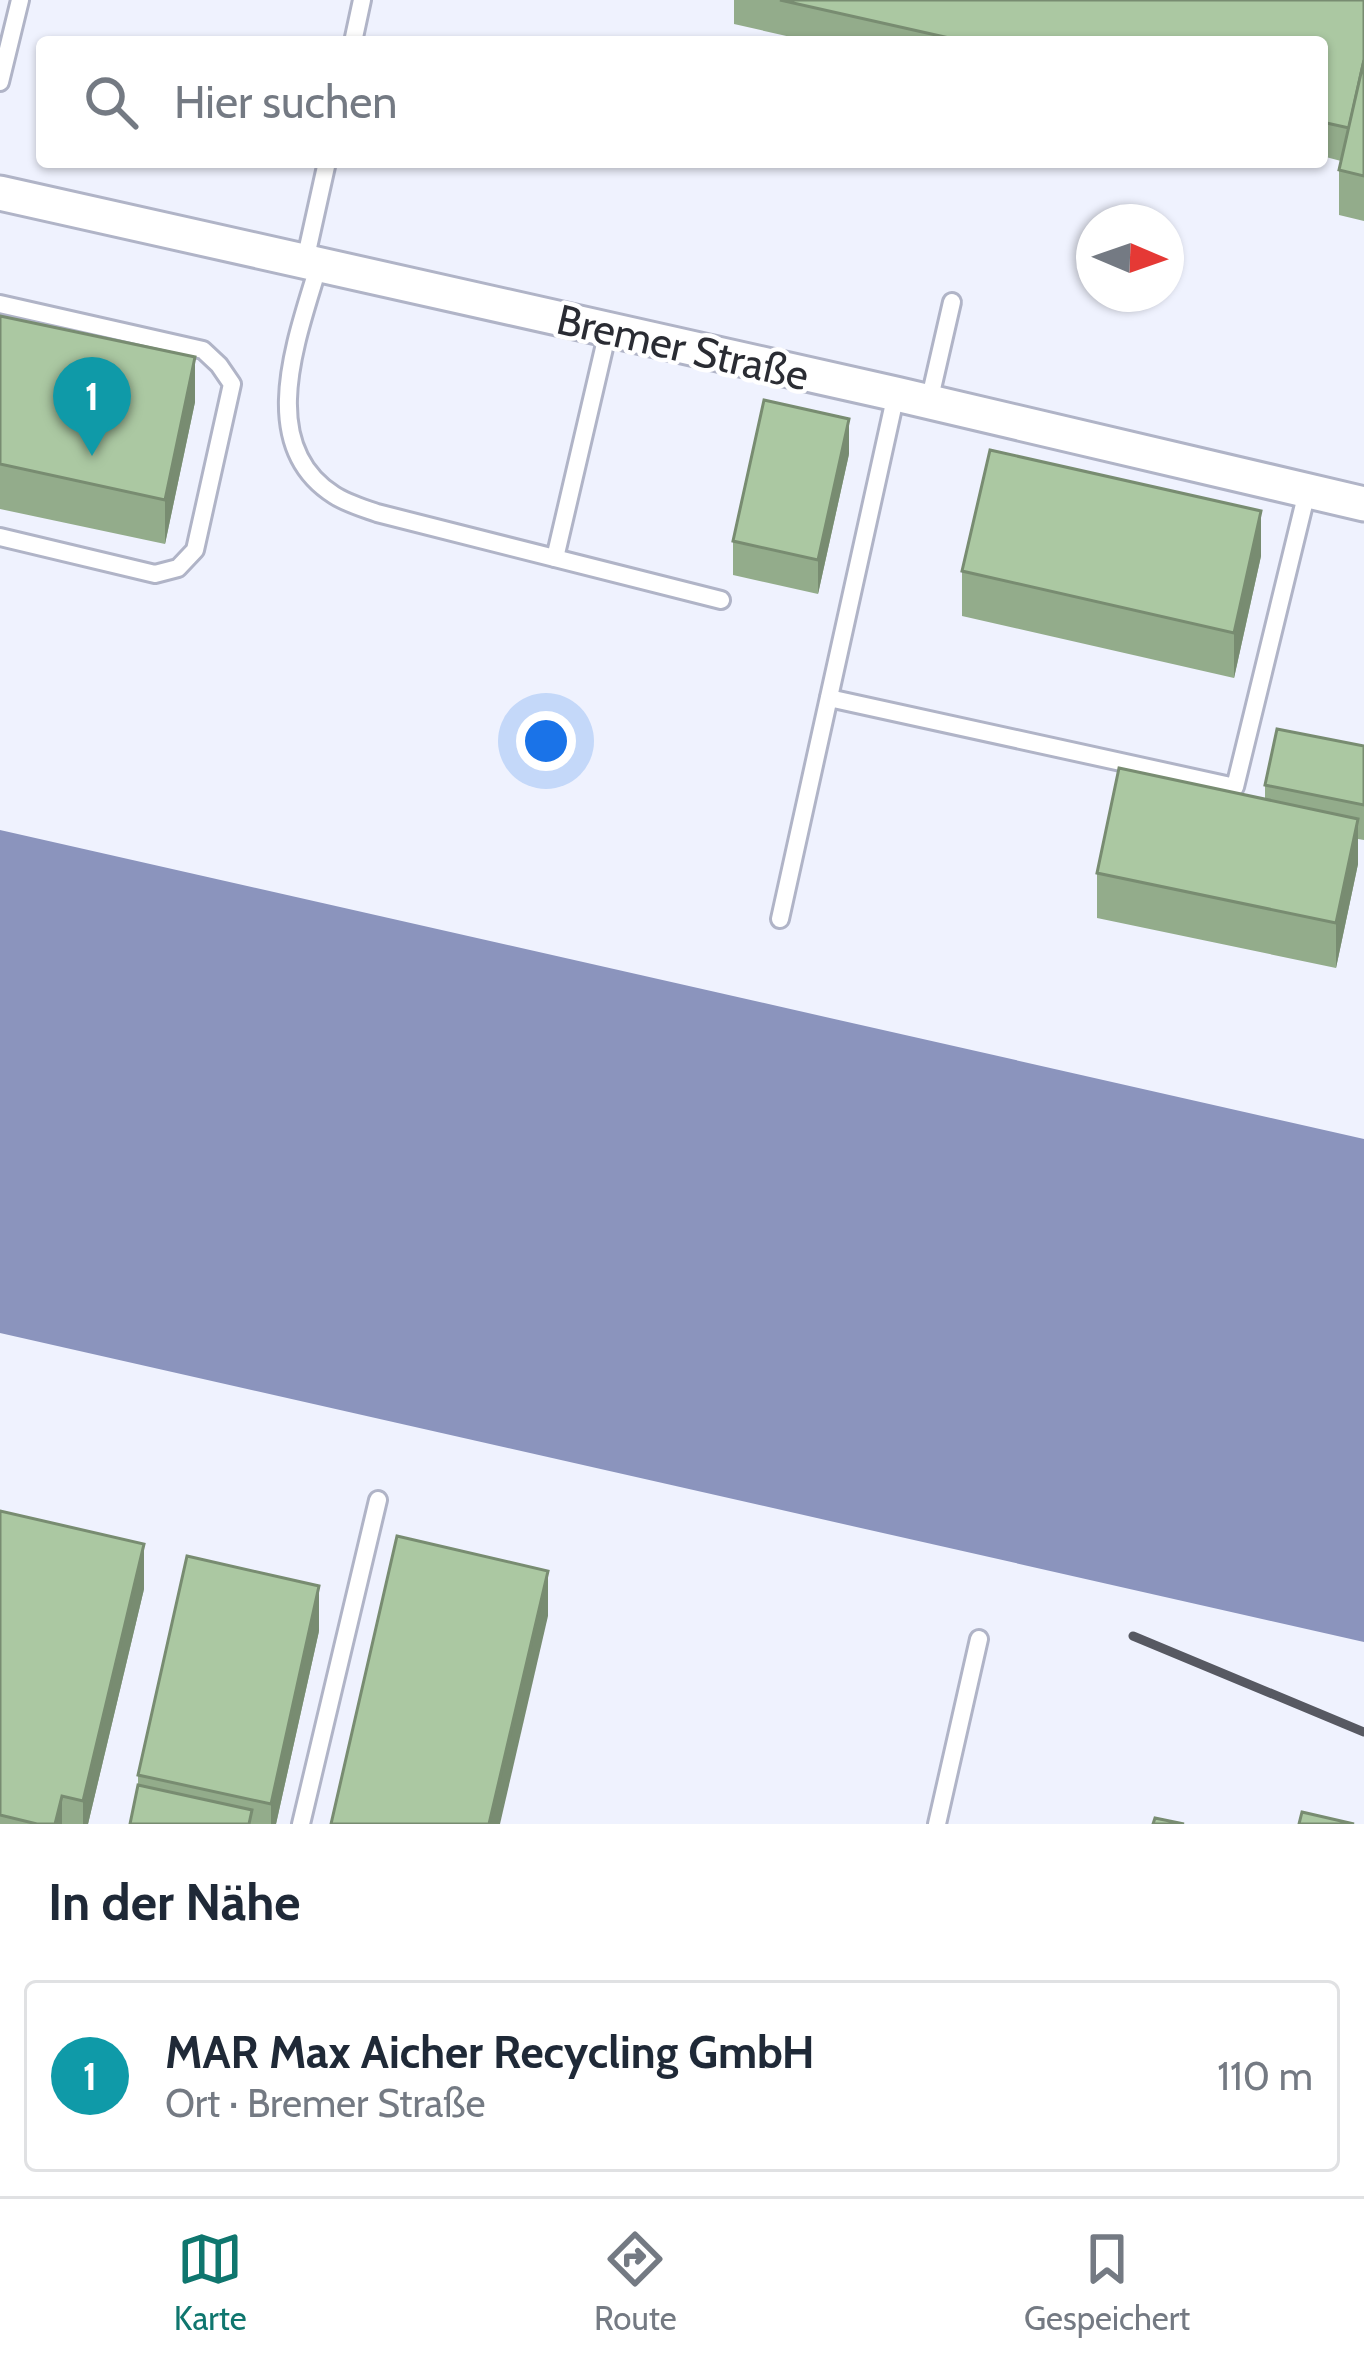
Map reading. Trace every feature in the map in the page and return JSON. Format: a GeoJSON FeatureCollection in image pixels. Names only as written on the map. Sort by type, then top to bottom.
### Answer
{"type":"FeatureCollection","features":[{"type":"Feature","properties":{"kind":"street","name":"Bremer Straße"},"geometry":{"type":"LineString","coordinates":[[0,193],[896,394],[1364,505]]}},
{"type":"Feature","properties":{"kind":"lane"},"geometry":{"type":"LineString","coordinates":[[0,82],[20,0]]}},
{"type":"Feature","properties":{"kind":"lane"},"geometry":{"type":"LineString","coordinates":[[354,36],[362,0]]}},
{"type":"Feature","properties":{"kind":"lane"},"geometry":{"type":"LineString","coordinates":[[326,168],[288,390],[288,431],[301,465],[334,495],[377,513],[721,600]]}},
{"type":"Feature","properties":{"kind":"lane"},"geometry":{"type":"LineString","coordinates":[[929,402],[952,302]]}},
{"type":"Feature","properties":{"kind":"lane"},"geometry":{"type":"LineString","coordinates":[[0,304],[203,350],[232,384],[195,550],[178,568],[155,574],[0,537]]}},
{"type":"Feature","properties":{"kind":"lane"},"geometry":{"type":"LineString","coordinates":[[555,558],[608,331]]}},
{"type":"Feature","properties":{"kind":"lane"},"geometry":{"type":"LineString","coordinates":[[780,919],[896,394]]}},
{"type":"Feature","properties":{"kind":"lane"},"geometry":{"type":"LineString","coordinates":[[829,698],[1234,787],[1307,492]]}},
{"type":"Feature","properties":{"kind":"lane"},"geometry":{"type":"LineString","coordinates":[[301,1824],[378,1500]]}},
{"type":"Feature","properties":{"kind":"lane"},"geometry":{"type":"LineString","coordinates":[[937,1824],[979,1639]]}},
{"type":"Feature","properties":{"kind":"water"},"geometry":{"type":"Polygon","coordinates":[[[0,830],[1364,1139],[1364,1642],[0,1333],[0,830]]]}},
{"type":"Feature","properties":{"kind":"building"},"geometry":{"type":"Polygon","coordinates":[[[780,0],[1364,0],[1364,60],[1349,128],[1328,123],[1328,36],[940,36],[780,0]]]}},
{"type":"Feature","properties":{"kind":"building"},"geometry":{"type":"Polygon","coordinates":[[[1364,60],[1364,176],[1339,170],[1364,60]]]}},
{"type":"Feature","properties":{"kind":"building"},"geometry":{"type":"Polygon","coordinates":[[[0,316],[195,357],[165,500],[0,464],[0,316]]]}},
{"type":"Feature","properties":{"kind":"building"},"geometry":{"type":"Polygon","coordinates":[[[764,400],[849,419],[818,560],[733,541],[764,400]]]}},
{"type":"Feature","properties":{"kind":"building"},"geometry":{"type":"Polygon","coordinates":[[[990,450],[1261,511],[1234,633],[962,571],[990,450]]]}},
{"type":"Feature","properties":{"kind":"building"},"geometry":{"type":"Polygon","coordinates":[[[1277,729],[1364,746],[1364,805],[1265,785],[1277,729]]]}},
{"type":"Feature","properties":{"kind":"building"},"geometry":{"type":"Polygon","coordinates":[[[1119,768],[1358,819],[1336,923],[1097,873],[1119,768]]]}},
{"type":"Feature","properties":{"kind":"building"},"geometry":{"type":"Polygon","coordinates":[[[0,1511],[144,1544],[83,1801],[62,1796],[55,1824],[0,1815],[0,1511]]]}},
{"type":"Feature","properties":{"kind":"building"},"geometry":{"type":"Polygon","coordinates":[[[397,1536],[548,1571],[489,1824],[331,1824],[397,1536]]]}},
{"type":"Feature","properties":{"kind":"building"},"geometry":{"type":"Polygon","coordinates":[[[187,1556],[319,1586],[271,1804],[138,1775],[187,1556]]]}},
{"type":"Feature","properties":{"kind":"building"},"geometry":{"type":"Polygon","coordinates":[[[138,1785],[252,1810],[249,1824],[130,1824],[138,1785]]]}},
{"type":"Feature","properties":{"kind":"building"},"geometry":{"type":"Polygon","coordinates":[[[1302,1812],[1354,1824],[1299,1824],[1302,1812]]]}},
{"type":"Feature","properties":{"kind":"building"},"geometry":{"type":"Polygon","coordinates":[[[1155,1818],[1184,1824],[1153,1824],[1155,1818]]]}},
{"type":"Feature","properties":{"kind":"railway"},"geometry":{"type":"LineString","coordinates":[[1133,1636],[1364,1732]]}},
{"type":"Feature","properties":{"kind":"place","name":"MAR Max Aicher Recycling GmbH"},"geometry":{"type":"Point","coordinates":[92,456]}}]}
